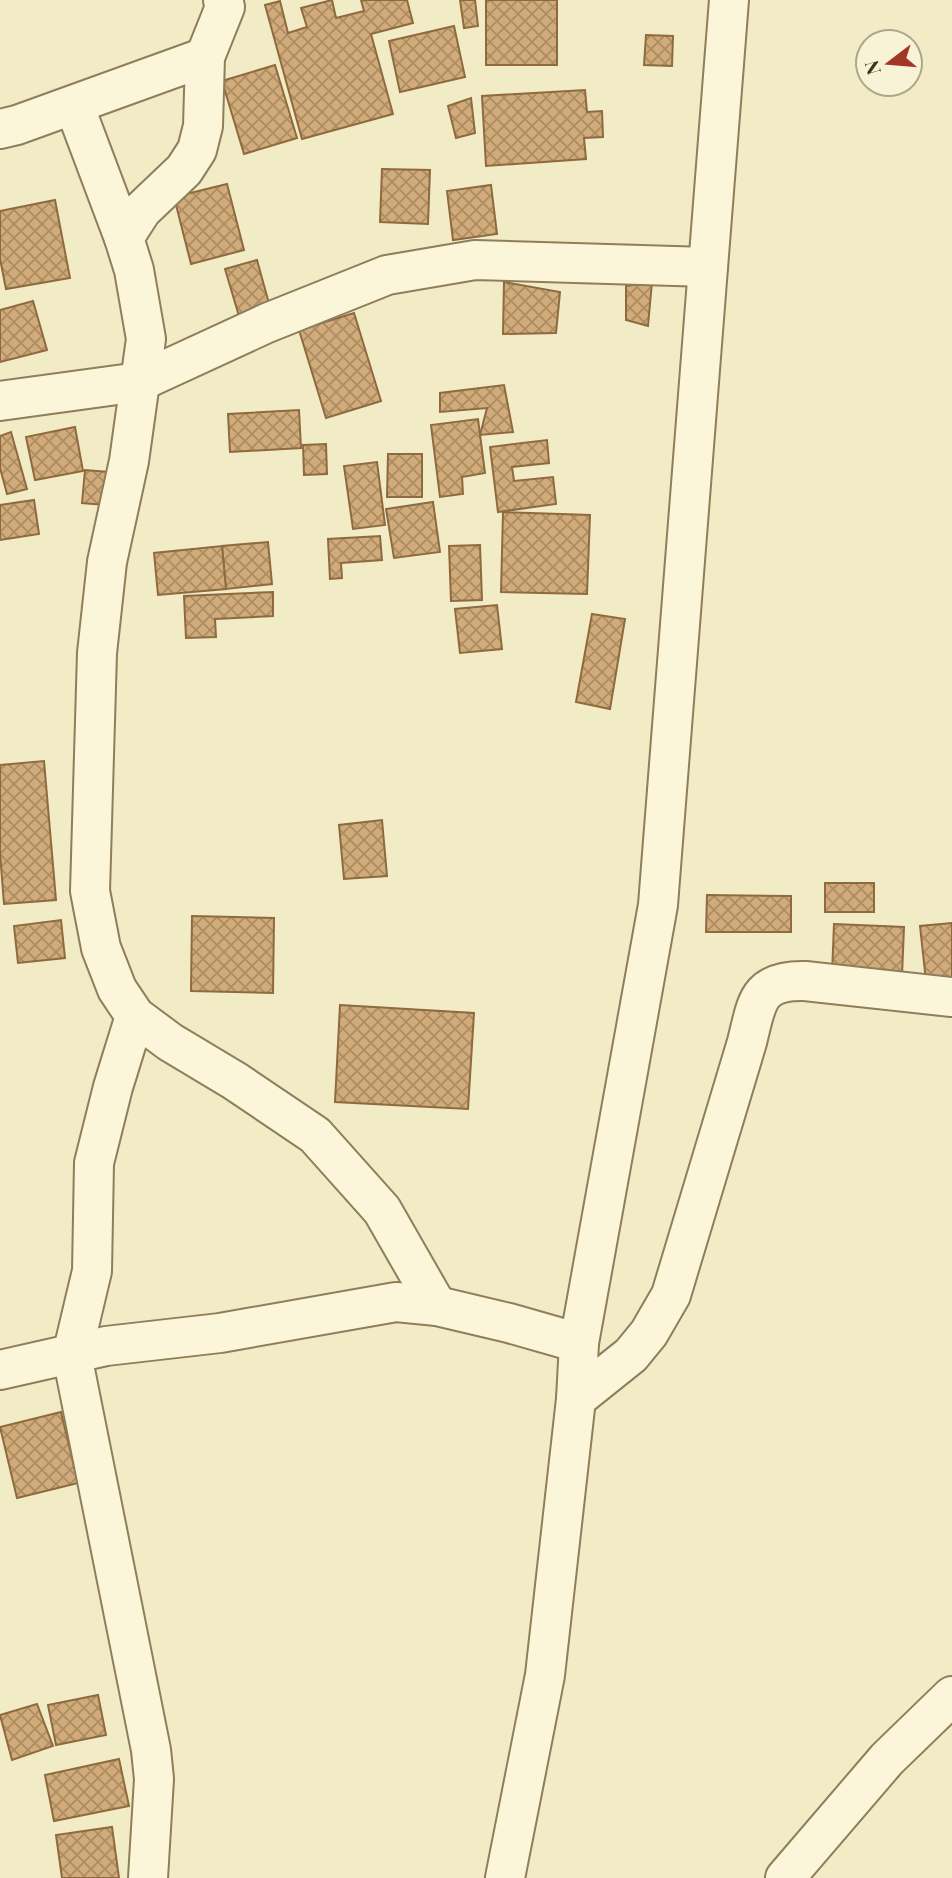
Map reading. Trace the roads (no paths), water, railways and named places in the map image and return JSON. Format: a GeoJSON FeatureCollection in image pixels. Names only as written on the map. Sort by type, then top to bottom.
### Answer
{"type":"FeatureCollection","features":[{"type":"Feature","properties":{"kind":"street"},"geometry":{"type":"LineString","coordinates":[[505,1878],[545,1675],[576,1399],[579,1343],[658,905],[729,0]]}},
{"type":"Feature","properties":{"kind":"street"},"geometry":{"type":"LineString","coordinates":[[124,238],[142,210],[184,170],[197,149],[203,126],[205,57],[230,3]]}},
{"type":"Feature","properties":{"kind":"street"},"geometry":{"type":"LineString","coordinates":[[0,129],[205,57]]}},
{"type":"Feature","properties":{"kind":"street"},"geometry":{"type":"LineString","coordinates":[[74,105],[134,270],[146,339],[129,461],[107,562],[97,653],[90,891],[101,948],[117,989],[135,1016],[170,1042],[235,1081],[315,1135],[382,1209],[437,1306]]}},
{"type":"Feature","properties":{"kind":"street"},"geometry":{"type":"LineString","coordinates":[[0,401],[139,382],[267,323],[387,275],[475,261],[708,267]]}},
{"type":"Feature","properties":{"kind":"street"},"geometry":{"type":"LineString","coordinates":[[576,1399],[631,1355],[649,1333],[670,1295],[757,1002],[767,988],[787,980],[952,997]]}},
{"type":"Feature","properties":{"kind":"street"},"geometry":{"type":"LineString","coordinates":[[135,1016],[113,1087],[94,1163],[92,1271],[72,1354],[150,1750],[154,1779],[148,1878]]}},
{"type":"Feature","properties":{"kind":"street"},"geometry":{"type":"LineString","coordinates":[[0,1370],[106,1346],[220,1333],[396,1302],[437,1306],[579,1343]]}},
{"type":"Feature","properties":{"kind":"street"},"geometry":{"type":"LineString","coordinates":[[785,1878],[887,1759],[952,1696]]}}]}
